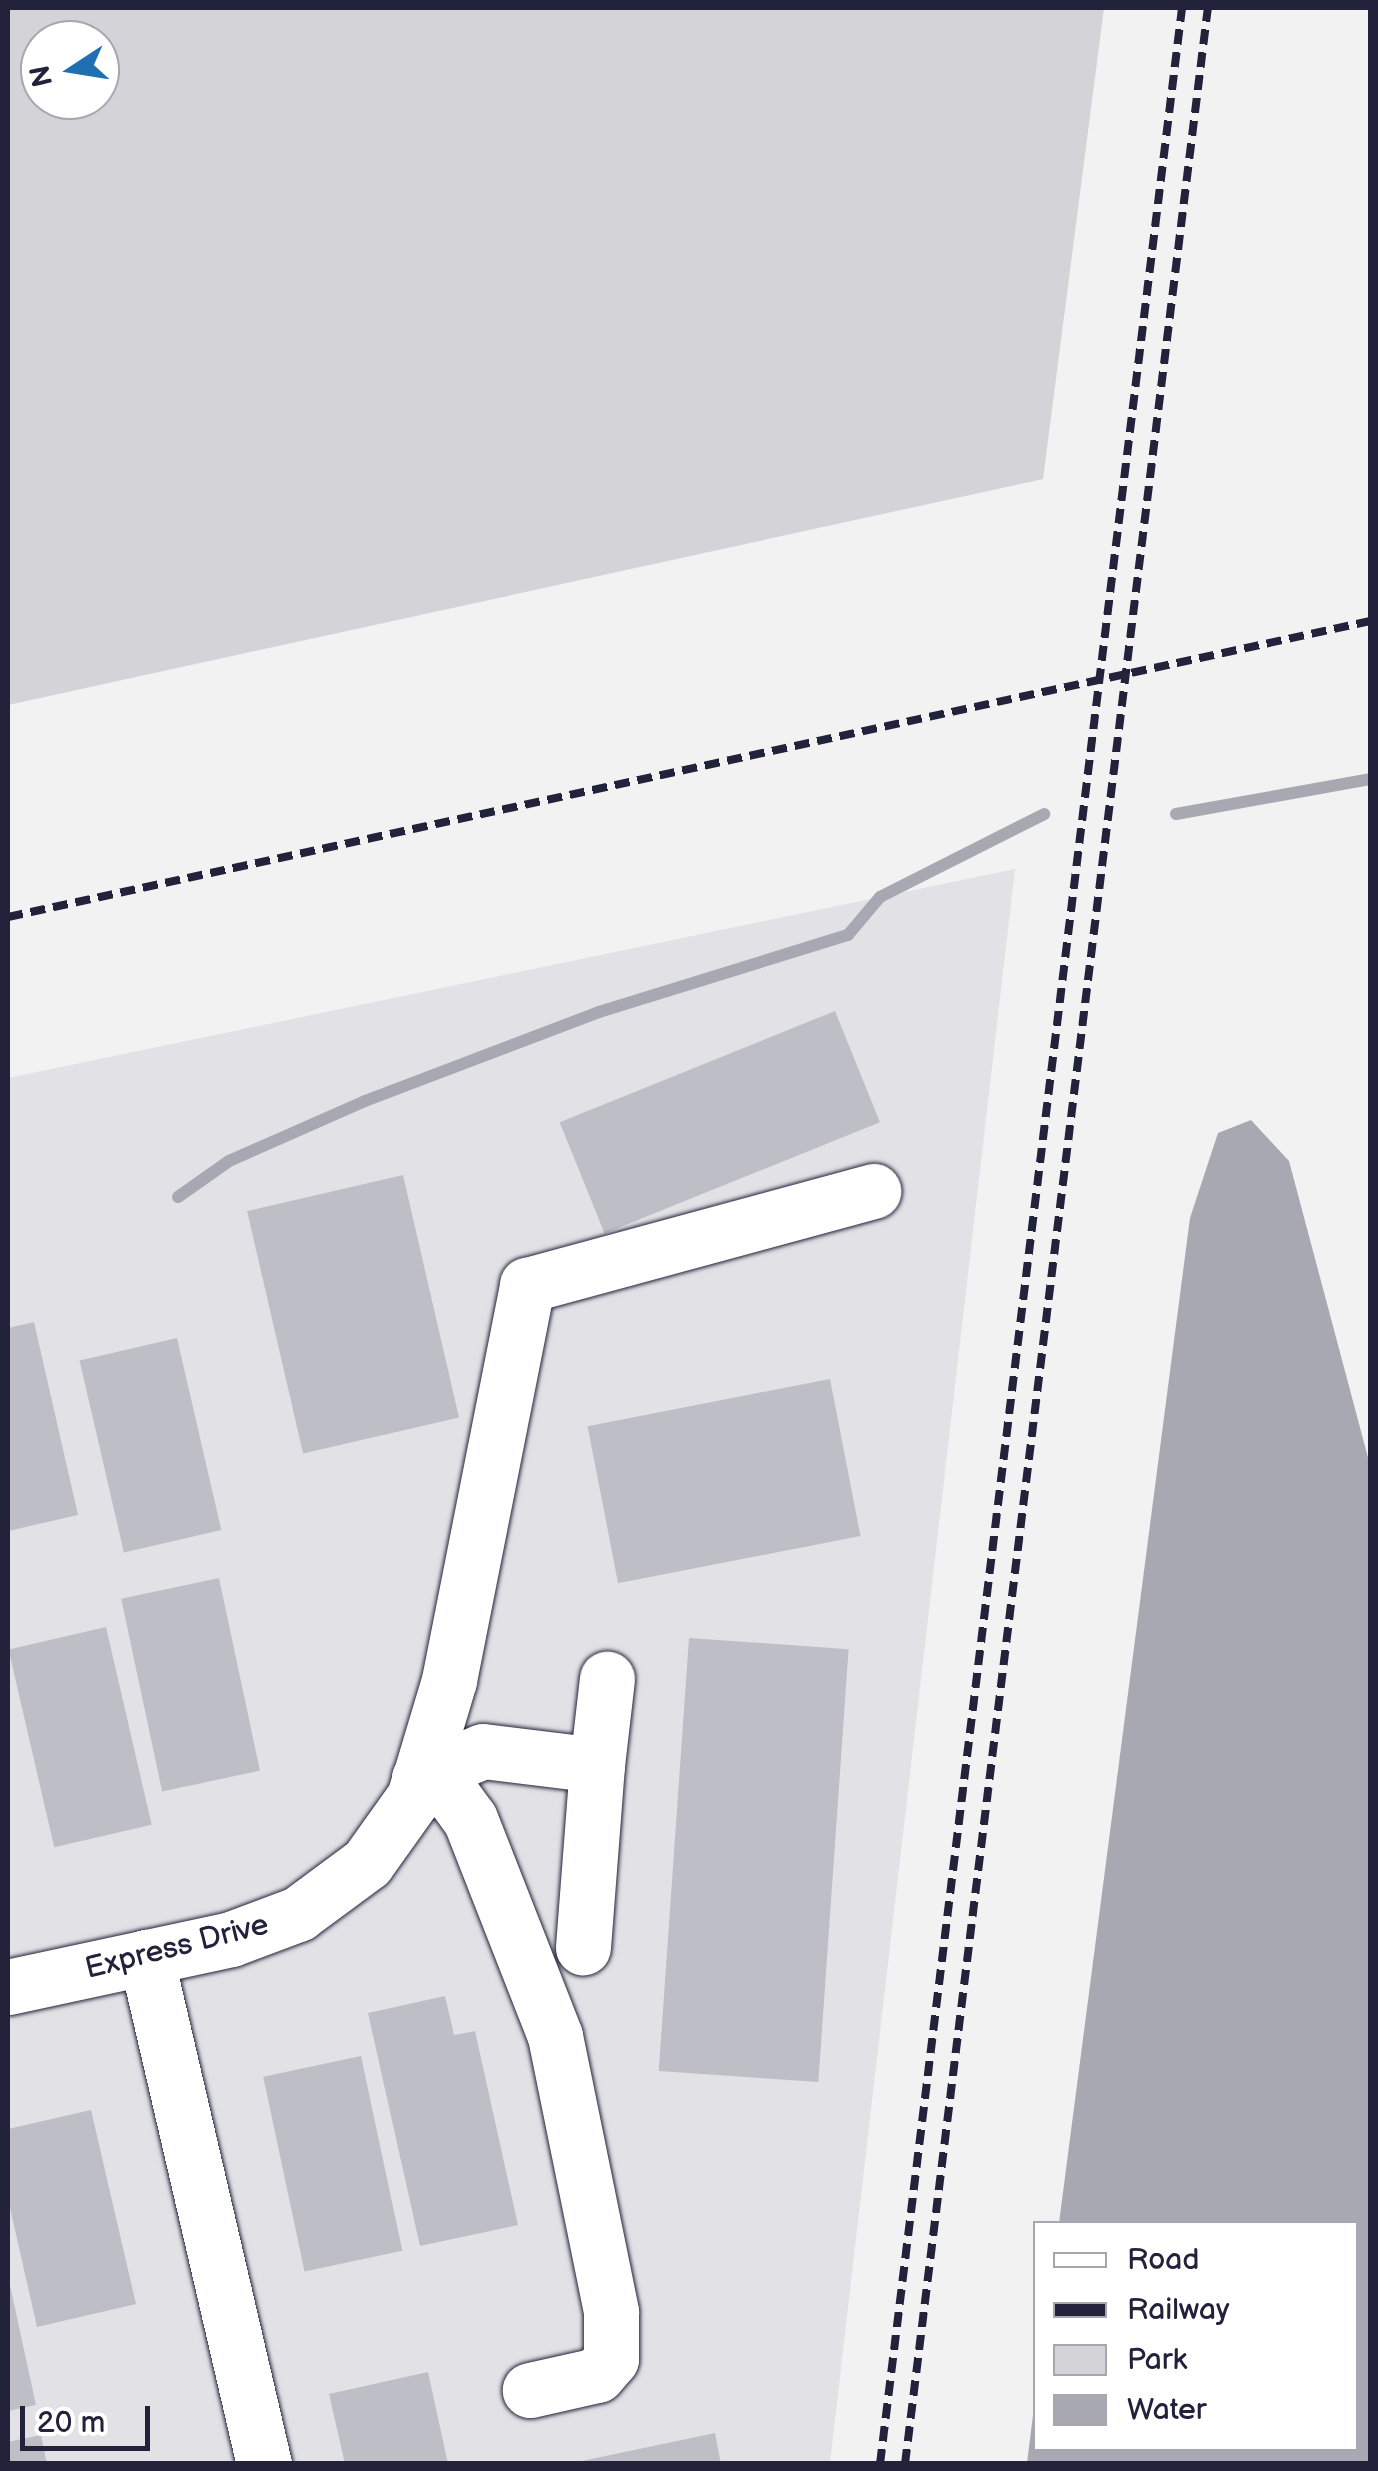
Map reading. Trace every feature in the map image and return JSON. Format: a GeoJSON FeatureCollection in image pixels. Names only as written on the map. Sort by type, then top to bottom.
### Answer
{"type":"FeatureCollection","features":[{"type":"Feature","properties":{"kind":"street","name":"Express Drive"},"geometry":{"type":"LineString","coordinates":[[8,1985],[231,1939],[298,1914],[366,1863],[419,1778],[449,1680],[527,1285],[873,1191]]}},
{"type":"Feature","properties":{"kind":"street"},"geometry":{"type":"LineString","coordinates":[[583,1947],[608,1679]]}},
{"type":"Feature","properties":{"kind":"street"},"geometry":{"type":"LineString","coordinates":[[419,1778],[483,1750],[597,1765]]}},
{"type":"Feature","properties":{"kind":"street"},"geometry":{"type":"LineString","coordinates":[[419,1778],[453,1796],[470,1819],[554,2036],[611,2312],[611,2359],[597,2375],[530,2390]]}},
{"type":"Feature","properties":{"kind":"street"},"geometry":{"type":"LineString","coordinates":[[146,1958],[264,2464]]}},
{"type":"Feature","properties":{"kind":"shaded area"},"geometry":{"type":"Polygon","coordinates":[[[1015,869],[830,2463],[8,2463],[8,1078],[1015,869]]]}},
{"type":"Feature","properties":{"kind":"green space"},"geometry":{"type":"Polygon","coordinates":[[[8,8],[1104,8],[1043,479],[8,705],[8,8]]]}},
{"type":"Feature","properties":{"kind":"water"},"geometry":{"type":"Polygon","coordinates":[[[1251,1120],[1289,1161],[1370,1465],[1370,2463],[1027,2463],[1033,2415],[1033,2451],[1358,2451],[1358,2221],[1059,2221],[1190,1218],[1218,1133],[1251,1120]]]}},
{"type":"Feature","properties":{"kind":"building"},"geometry":{"type":"Polygon","coordinates":[[[835,1011],[880,1122],[605,1234],[560,1122],[835,1011]]]}},
{"type":"Feature","properties":{"kind":"building"},"geometry":{"type":"Polygon","coordinates":[[[403,1175],[459,1418],[303,1454],[247,1211],[403,1175]]]}},
{"type":"Feature","properties":{"kind":"building"},"geometry":{"type":"Polygon","coordinates":[[[34,1322],[78,1515],[8,1531],[8,1328],[34,1322]]]}},
{"type":"Feature","properties":{"kind":"building"},"geometry":{"type":"Polygon","coordinates":[[[177,1338],[221,1530],[124,1552],[80,1360],[177,1338]]]}},
{"type":"Feature","properties":{"kind":"building"},"geometry":{"type":"Polygon","coordinates":[[[830,1379],[861,1536],[618,1583],[588,1426],[830,1379]]]}},
{"type":"Feature","properties":{"kind":"building"},"geometry":{"type":"Polygon","coordinates":[[[219,1578],[260,1771],[162,1791],[121,1599],[219,1578]]]}},
{"type":"Feature","properties":{"kind":"building"},"geometry":{"type":"Polygon","coordinates":[[[106,1627],[152,1825],[54,1847],[9,1649],[106,1627]]]}},
{"type":"Feature","properties":{"kind":"building"},"geometry":{"type":"Polygon","coordinates":[[[689,1638],[849,1649],[818,2082],[659,2071],[689,1638]]]}},
{"type":"Feature","properties":{"kind":"building"},"geometry":{"type":"Polygon","coordinates":[[[445,1996],[454,2035],[475,2031],[518,2225],[420,2246],[368,2013],[445,1996]]]}},
{"type":"Feature","properties":{"kind":"building"},"geometry":{"type":"Polygon","coordinates":[[[361,2056],[402,2251],[305,2271],[263,2077],[361,2056]]]}},
{"type":"Feature","properties":{"kind":"building"},"geometry":{"type":"Polygon","coordinates":[[[91,2110],[136,2304],[37,2327],[8,2199],[8,2129],[91,2110]]]}},
{"type":"Feature","properties":{"kind":"building"},"geometry":{"type":"Polygon","coordinates":[[[8,2276],[36,2405],[8,2411],[8,2276]]]}},
{"type":"Feature","properties":{"kind":"building"},"geometry":{"type":"Polygon","coordinates":[[[428,2372],[448,2464],[345,2464],[329,2394],[428,2372]]]}},
{"type":"Feature","properties":{"kind":"building"},"geometry":{"type":"Polygon","coordinates":[[[715,2433],[721,2464],[577,2464],[577,2462],[715,2433]]]}},
{"type":"Feature","properties":{"kind":"building"},"geometry":{"type":"Polygon","coordinates":[[[41,2435],[47,2464],[8,2464],[8,2442],[41,2435]]]}},
{"type":"Feature","properties":{"kind":"waterway"},"geometry":{"type":"LineString","coordinates":[[1176,814],[1370,779]]}},
{"type":"Feature","properties":{"kind":"waterway"},"geometry":{"type":"LineString","coordinates":[[178,1197],[229,1161],[365,1101],[599,1012],[848,935],[880,897],[1044,814]]}},
{"type":"Feature","properties":{"kind":"railway"},"geometry":{"type":"LineString","coordinates":[[880,2464],[1182,8]]}},
{"type":"Feature","properties":{"kind":"railway"},"geometry":{"type":"LineString","coordinates":[[905,2464],[1208,8]]}},
{"type":"Feature","properties":{"kind":"railway"},"geometry":{"type":"LineString","coordinates":[[8,917],[1370,621]]}}]}
